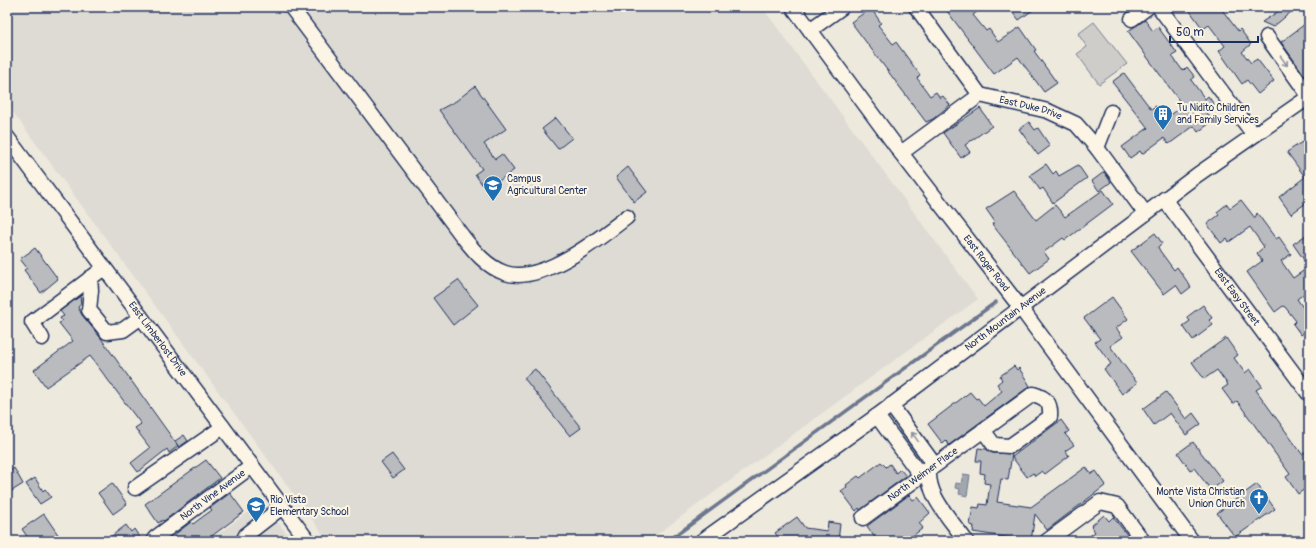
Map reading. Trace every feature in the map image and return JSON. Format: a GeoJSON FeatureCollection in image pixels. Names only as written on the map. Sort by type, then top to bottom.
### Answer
{"type":"FeatureCollection","features":[{"type":"Feature","properties":{"kind":"street"},"geometry":{"type":"LineString","coordinates":[[290,7],[474,252],[489,264],[504,273],[519,275],[535,273],[560,263],[627,217]]}},
{"type":"Feature","properties":{"kind":"street","name":"East Roger Road"},"geometry":{"type":"LineString","coordinates":[[793,7],[1020,308],[1192,541]]}},
{"type":"Feature","properties":{"kind":"street"},"geometry":{"type":"LineString","coordinates":[[810,30],[842,7]]}},
{"type":"Feature","properties":{"kind":"street"},"geometry":{"type":"LineString","coordinates":[[901,152],[980,94],[916,7]]}},
{"type":"Feature","properties":{"kind":"street"},"geometry":{"type":"LineString","coordinates":[[1132,19],[1148,7]]}},
{"type":"Feature","properties":{"kind":"street"},"geometry":{"type":"LineString","coordinates":[[1159,7],[1254,134]]}},
{"type":"Feature","properties":{"kind":"street"},"geometry":{"type":"LineString","coordinates":[[1267,37],[1309,96]]}},
{"type":"Feature","properties":{"kind":"street","name":"East Duke Drive"},"geometry":{"type":"LineString","coordinates":[[980,94],[1048,111],[1076,124],[1097,148],[1145,213]]}},
{"type":"Feature","properties":{"kind":"street","name":"North Mountain Avenue"},"geometry":{"type":"LineString","coordinates":[[702,541],[877,416],[1164,199],[1309,96]]}},
{"type":"Feature","properties":{"kind":"street"},"geometry":{"type":"LineString","coordinates":[[1097,148],[1111,112]]}},
{"type":"Feature","properties":{"kind":"street","name":"East Limberlost Drive"},"geometry":{"type":"LineString","coordinates":[[7,137],[308,541]]}},
{"type":"Feature","properties":{"kind":"street","name":"East Easy Street"},"geometry":{"type":"LineString","coordinates":[[1164,199],[1309,394]]}},
{"type":"Feature","properties":{"kind":"street"},"geometry":{"type":"LineString","coordinates":[[42,338],[32,322],[104,268]]}},
{"type":"Feature","properties":{"kind":"street"},"geometry":{"type":"LineString","coordinates":[[90,278],[91,290],[89,310],[107,332],[123,330],[141,317]]}},
{"type":"Feature","properties":{"kind":"street","name":"North Weimer Place"},"geometry":{"type":"LineString","coordinates":[[862,518],[983,430],[1033,394],[1043,397],[1051,408],[1050,418],[1010,446],[994,445],[983,430]]}},
{"type":"Feature","properties":{"kind":"street"},"geometry":{"type":"LineString","coordinates":[[891,405],[931,460],[927,471],[931,492],[966,541]]}},
{"type":"Feature","properties":{"kind":"street"},"geometry":{"type":"LineString","coordinates":[[877,416],[916,469],[927,471]]}},
{"type":"Feature","properties":{"kind":"street"},"geometry":{"type":"LineString","coordinates":[[135,488],[223,427]]}},
{"type":"Feature","properties":{"kind":"street","name":"North Vine Avenue"},"geometry":{"type":"LineString","coordinates":[[155,538],[252,466]]}},
{"type":"Feature","properties":{"kind":"street"},"geometry":{"type":"LineString","coordinates":[[1047,541],[1100,502],[1117,506],[1143,541]]}},
{"type":"Feature","properties":{"kind":"street"},"geometry":{"type":"LineString","coordinates":[[243,541],[246,535],[282,507]]}},
{"type":"Feature","properties":{"kind":"shaded area","name":"Campus Agricultural Center"},"geometry":{"type":"Polygon","coordinates":[[[7,7],[762,7],[978,299],[648,541],[328,541],[7,104],[7,7]]]}},
{"type":"Feature","properties":{"kind":"shaded area"},"geometry":{"type":"Polygon","coordinates":[[[1094,22],[1127,64],[1099,84],[1077,54],[1087,47],[1078,34],[1094,22]]]}},
{"type":"Feature","properties":{"kind":"shaded area"},"geometry":{"type":"Polygon","coordinates":[[[901,430],[925,459],[924,465],[920,464],[898,435],[901,430]]]}},
{"type":"Feature","properties":{"kind":"shaded area"},"geometry":{"type":"Polygon","coordinates":[[[963,474],[970,475],[967,496],[959,494],[960,489],[955,488],[956,483],[961,484],[963,474]]]}},
{"type":"Feature","properties":{"kind":"shaded area","name":"Rio Vista Elementary School"},"geometry":{"type":"Polygon","coordinates":[[[262,501],[292,541],[208,541],[257,506],[262,501]]]}},
{"type":"Feature","properties":{"kind":"building"},"geometry":{"type":"Polygon","coordinates":[[[944,7],[983,7],[973,15],[986,31],[989,29],[998,42],[1020,27],[1036,50],[1034,51],[1057,83],[1044,92],[1018,57],[994,74],[944,7]]]}},
{"type":"Feature","properties":{"kind":"building"},"geometry":{"type":"Polygon","coordinates":[[[1009,7],[1037,7],[1019,20],[1009,7]]]}},
{"type":"Feature","properties":{"kind":"building"},"geometry":{"type":"Polygon","coordinates":[[[1187,7],[1220,7],[1238,31],[1240,29],[1251,44],[1242,52],[1251,63],[1257,59],[1274,81],[1258,94],[1247,80],[1242,84],[1219,51],[1225,46],[1209,25],[1203,29],[1187,7]]]}},
{"type":"Feature","properties":{"kind":"building"},"geometry":{"type":"Polygon","coordinates":[[[1285,7],[1297,7],[1273,27],[1262,22],[1285,7]]]}},
{"type":"Feature","properties":{"kind":"building"},"geometry":{"type":"Polygon","coordinates":[[[871,8],[881,23],[878,25],[893,44],[896,42],[920,75],[917,78],[930,96],[936,92],[940,98],[943,96],[950,105],[933,119],[926,122],[851,22],[871,8]]]}},
{"type":"Feature","properties":{"kind":"building"},"geometry":{"type":"Polygon","coordinates":[[[1145,20],[1153,31],[1158,27],[1177,53],[1172,56],[1183,71],[1187,67],[1195,77],[1191,80],[1205,99],[1208,96],[1216,107],[1207,113],[1213,121],[1198,132],[1194,126],[1169,144],[1164,138],[1142,154],[1140,151],[1130,158],[1122,147],[1148,128],[1112,82],[1124,73],[1151,109],[1156,106],[1165,119],[1183,106],[1128,31],[1145,20]]]}},
{"type":"Feature","properties":{"kind":"building"},"geometry":{"type":"Polygon","coordinates":[[[1309,21],[1309,73],[1305,76],[1281,42],[1309,21]]]}},
{"type":"Feature","properties":{"kind":"building"},"geometry":{"type":"Polygon","coordinates":[[[475,86],[506,129],[484,144],[495,159],[502,154],[514,170],[486,190],[475,174],[482,169],[439,110],[456,101],[475,86]]]}},
{"type":"Feature","properties":{"kind":"building"},"geometry":{"type":"Polygon","coordinates":[[[980,108],[992,126],[965,145],[970,152],[961,158],[943,133],[980,108]]]}},
{"type":"Feature","properties":{"kind":"building"},"geometry":{"type":"Polygon","coordinates":[[[556,118],[572,138],[558,149],[542,129],[556,118]]]}},
{"type":"Feature","properties":{"kind":"building"},"geometry":{"type":"Polygon","coordinates":[[[1029,122],[1035,130],[1038,128],[1050,146],[1038,155],[1019,129],[1029,122]]]}},
{"type":"Feature","properties":{"kind":"building"},"geometry":{"type":"Polygon","coordinates":[[[1302,142],[1309,152],[1309,201],[1291,214],[1279,197],[1305,177],[1287,152],[1302,142]]]}},
{"type":"Feature","properties":{"kind":"building"},"geometry":{"type":"Polygon","coordinates":[[[1046,164],[1053,174],[1056,171],[1059,176],[1078,165],[1087,178],[1053,203],[1043,188],[1040,190],[1030,175],[1046,164]]]}},
{"type":"Feature","properties":{"kind":"building"},"geometry":{"type":"Polygon","coordinates":[[[628,167],[647,192],[634,202],[616,177],[628,167]]]}},
{"type":"Feature","properties":{"kind":"building"},"geometry":{"type":"Polygon","coordinates":[[[1104,172],[1111,182],[1099,191],[1092,181],[1104,172]]]}},
{"type":"Feature","properties":{"kind":"building"},"geometry":{"type":"Polygon","coordinates":[[[1103,190],[1113,204],[1065,240],[1063,238],[1044,252],[1049,259],[1030,273],[992,224],[995,222],[986,209],[1014,191],[1036,220],[1055,205],[1065,217],[1103,190]]]}},
{"type":"Feature","properties":{"kind":"building"},"geometry":{"type":"Polygon","coordinates":[[[1241,200],[1255,218],[1257,213],[1276,239],[1279,237],[1291,254],[1281,261],[1293,278],[1309,267],[1309,290],[1297,299],[1309,316],[1309,329],[1301,335],[1293,324],[1296,321],[1285,307],[1283,306],[1275,312],[1247,272],[1262,261],[1257,253],[1264,247],[1250,227],[1229,242],[1227,238],[1221,243],[1207,224],[1219,215],[1217,212],[1227,204],[1230,208],[1241,200]]]}},
{"type":"Feature","properties":{"kind":"building"},"geometry":{"type":"Polygon","coordinates":[[[1155,233],[1162,243],[1158,247],[1160,251],[1174,270],[1177,267],[1191,287],[1182,294],[1176,285],[1164,294],[1131,251],[1155,233]]]}},
{"type":"Feature","properties":{"kind":"building"},"geometry":{"type":"Polygon","coordinates":[[[1309,233],[1309,267],[1293,244],[1309,233]]]}},
{"type":"Feature","properties":{"kind":"building"},"geometry":{"type":"Polygon","coordinates":[[[35,248],[58,279],[41,293],[24,270],[27,268],[20,259],[35,248]]]}},
{"type":"Feature","properties":{"kind":"building"},"geometry":{"type":"Polygon","coordinates":[[[458,280],[478,305],[453,325],[433,298],[458,280]]]}},
{"type":"Feature","properties":{"kind":"building"},"geometry":{"type":"Polygon","coordinates":[[[80,296],[81,304],[78,307],[82,315],[100,337],[178,446],[169,453],[167,449],[138,472],[131,463],[150,448],[135,428],[141,424],[90,356],[46,387],[34,370],[73,341],[59,323],[62,321],[60,318],[64,316],[60,311],[80,296]]]}},
{"type":"Feature","properties":{"kind":"building"},"geometry":{"type":"Polygon","coordinates":[[[1112,297],[1128,319],[1116,328],[1123,337],[1110,346],[1137,383],[1122,394],[1104,369],[1111,364],[1095,342],[1100,339],[1084,318],[1112,297]]]}},
{"type":"Feature","properties":{"kind":"building"},"geometry":{"type":"Polygon","coordinates":[[[1203,305],[1212,318],[1209,320],[1213,325],[1193,340],[1183,326],[1190,321],[1187,317],[1203,305]]]}},
{"type":"Feature","properties":{"kind":"building"},"geometry":{"type":"Polygon","coordinates":[[[1226,338],[1238,355],[1234,358],[1245,373],[1250,369],[1262,386],[1256,390],[1302,454],[1309,449],[1309,486],[1298,494],[1286,477],[1290,474],[1237,401],[1233,404],[1222,389],[1228,385],[1217,370],[1204,379],[1192,362],[1226,338]]]}},
{"type":"Feature","properties":{"kind":"building"},"geometry":{"type":"Polygon","coordinates":[[[1014,366],[1017,370],[1019,368],[1030,386],[949,445],[946,441],[943,444],[928,424],[970,392],[976,399],[978,398],[984,406],[1002,391],[997,384],[1002,380],[1000,376],[1014,366]]]}},
{"type":"Feature","properties":{"kind":"building"},"geometry":{"type":"Polygon","coordinates":[[[535,369],[581,428],[570,436],[524,378],[535,369]]]}},
{"type":"Feature","properties":{"kind":"building"},"geometry":{"type":"Polygon","coordinates":[[[1166,392],[1186,419],[1193,413],[1201,424],[1186,435],[1170,413],[1154,425],[1143,409],[1166,392]]]}},
{"type":"Feature","properties":{"kind":"building"},"geometry":{"type":"Polygon","coordinates":[[[1061,420],[1069,431],[1065,434],[1074,445],[1065,451],[1069,456],[1045,474],[1042,471],[1035,476],[1033,473],[1027,477],[1012,457],[1061,420]]]}},
{"type":"Feature","properties":{"kind":"building"},"geometry":{"type":"Polygon","coordinates":[[[184,435],[188,441],[179,447],[175,441],[184,435]]]}},
{"type":"Feature","properties":{"kind":"building"},"geometry":{"type":"Polygon","coordinates":[[[1193,442],[1223,481],[1211,490],[1194,468],[1190,470],[1178,453],[1193,442]]]}},
{"type":"Feature","properties":{"kind":"building"},"geometry":{"type":"Polygon","coordinates":[[[978,448],[986,449],[993,453],[1012,454],[1008,480],[1001,479],[997,502],[1031,507],[1086,467],[1091,474],[1096,471],[1106,485],[1047,530],[1035,514],[1031,541],[973,532],[974,526],[970,525],[973,507],[979,508],[980,504],[987,505],[990,484],[984,483],[985,474],[980,473],[981,461],[976,461],[978,448]]]}},
{"type":"Feature","properties":{"kind":"building"},"geometry":{"type":"Polygon","coordinates":[[[392,454],[404,470],[393,478],[381,462],[392,454]]]}},
{"type":"Feature","properties":{"kind":"building"},"geometry":{"type":"Polygon","coordinates":[[[206,460],[220,478],[164,521],[163,520],[158,523],[145,504],[206,460]]]}},
{"type":"Feature","properties":{"kind":"building"},"geometry":{"type":"Polygon","coordinates":[[[881,462],[886,467],[890,464],[896,473],[900,469],[906,476],[860,510],[859,508],[856,511],[841,491],[858,476],[860,478],[881,462]]]}},
{"type":"Feature","properties":{"kind":"building"},"geometry":{"type":"Polygon","coordinates":[[[14,468],[23,484],[10,492],[7,486],[7,473],[14,468]]]}},
{"type":"Feature","properties":{"kind":"building"},"geometry":{"type":"Polygon","coordinates":[[[35,478],[43,491],[45,489],[51,497],[40,504],[26,484],[35,478]]]}},
{"type":"Feature","properties":{"kind":"building"},"geometry":{"type":"Polygon","coordinates":[[[112,483],[127,504],[113,514],[98,493],[112,483]]]}},
{"type":"Feature","properties":{"kind":"building"},"geometry":{"type":"Polygon","coordinates":[[[1257,484],[1275,509],[1235,537],[1217,513],[1257,484]]]}},
{"type":"Feature","properties":{"kind":"building"},"geometry":{"type":"Polygon","coordinates":[[[230,493],[244,512],[205,541],[178,541],[174,535],[191,522],[193,524],[212,510],[210,508],[230,493]]]}},
{"type":"Feature","properties":{"kind":"building"},"geometry":{"type":"Polygon","coordinates":[[[909,495],[913,500],[918,497],[930,513],[919,523],[923,528],[906,541],[877,541],[867,526],[909,495]]]}},
{"type":"Feature","properties":{"kind":"building"},"geometry":{"type":"Polygon","coordinates":[[[44,514],[59,536],[51,541],[30,541],[22,529],[44,514]]]}},
{"type":"Feature","properties":{"kind":"building"},"geometry":{"type":"Polygon","coordinates":[[[1104,515],[1109,521],[1113,517],[1132,541],[1083,541],[1095,532],[1091,526],[1104,515]]]}},
{"type":"Feature","properties":{"kind":"building"},"geometry":{"type":"Polygon","coordinates":[[[797,517],[805,528],[827,531],[828,522],[840,524],[838,541],[781,541],[775,533],[797,517]]]}},
{"type":"Feature","properties":{"kind":"building"},"geometry":{"type":"Polygon","coordinates":[[[126,525],[131,532],[134,529],[142,541],[105,541],[126,525]]]}},
{"type":"Feature","properties":{"kind":"waterway"},"geometry":{"type":"LineString","coordinates":[[668,541],[996,302]]}},
{"type":"Feature","properties":{"kind":"place","name":"Tu Nidito Children and Family Services"},"geometry":{"type":"Point","coordinates":[1163,131]}},
{"type":"Feature","properties":{"kind":"place","name":"Campus Agricultural Center"},"geometry":{"type":"Point","coordinates":[493,202]}},
{"type":"Feature","properties":{"kind":"place","name":"Monte Vista Christian Union Church"},"geometry":{"type":"Point","coordinates":[1259,515]}},
{"type":"Feature","properties":{"kind":"place","name":"Rio Vista Elementary School"},"geometry":{"type":"Point","coordinates":[256,523]}}]}
